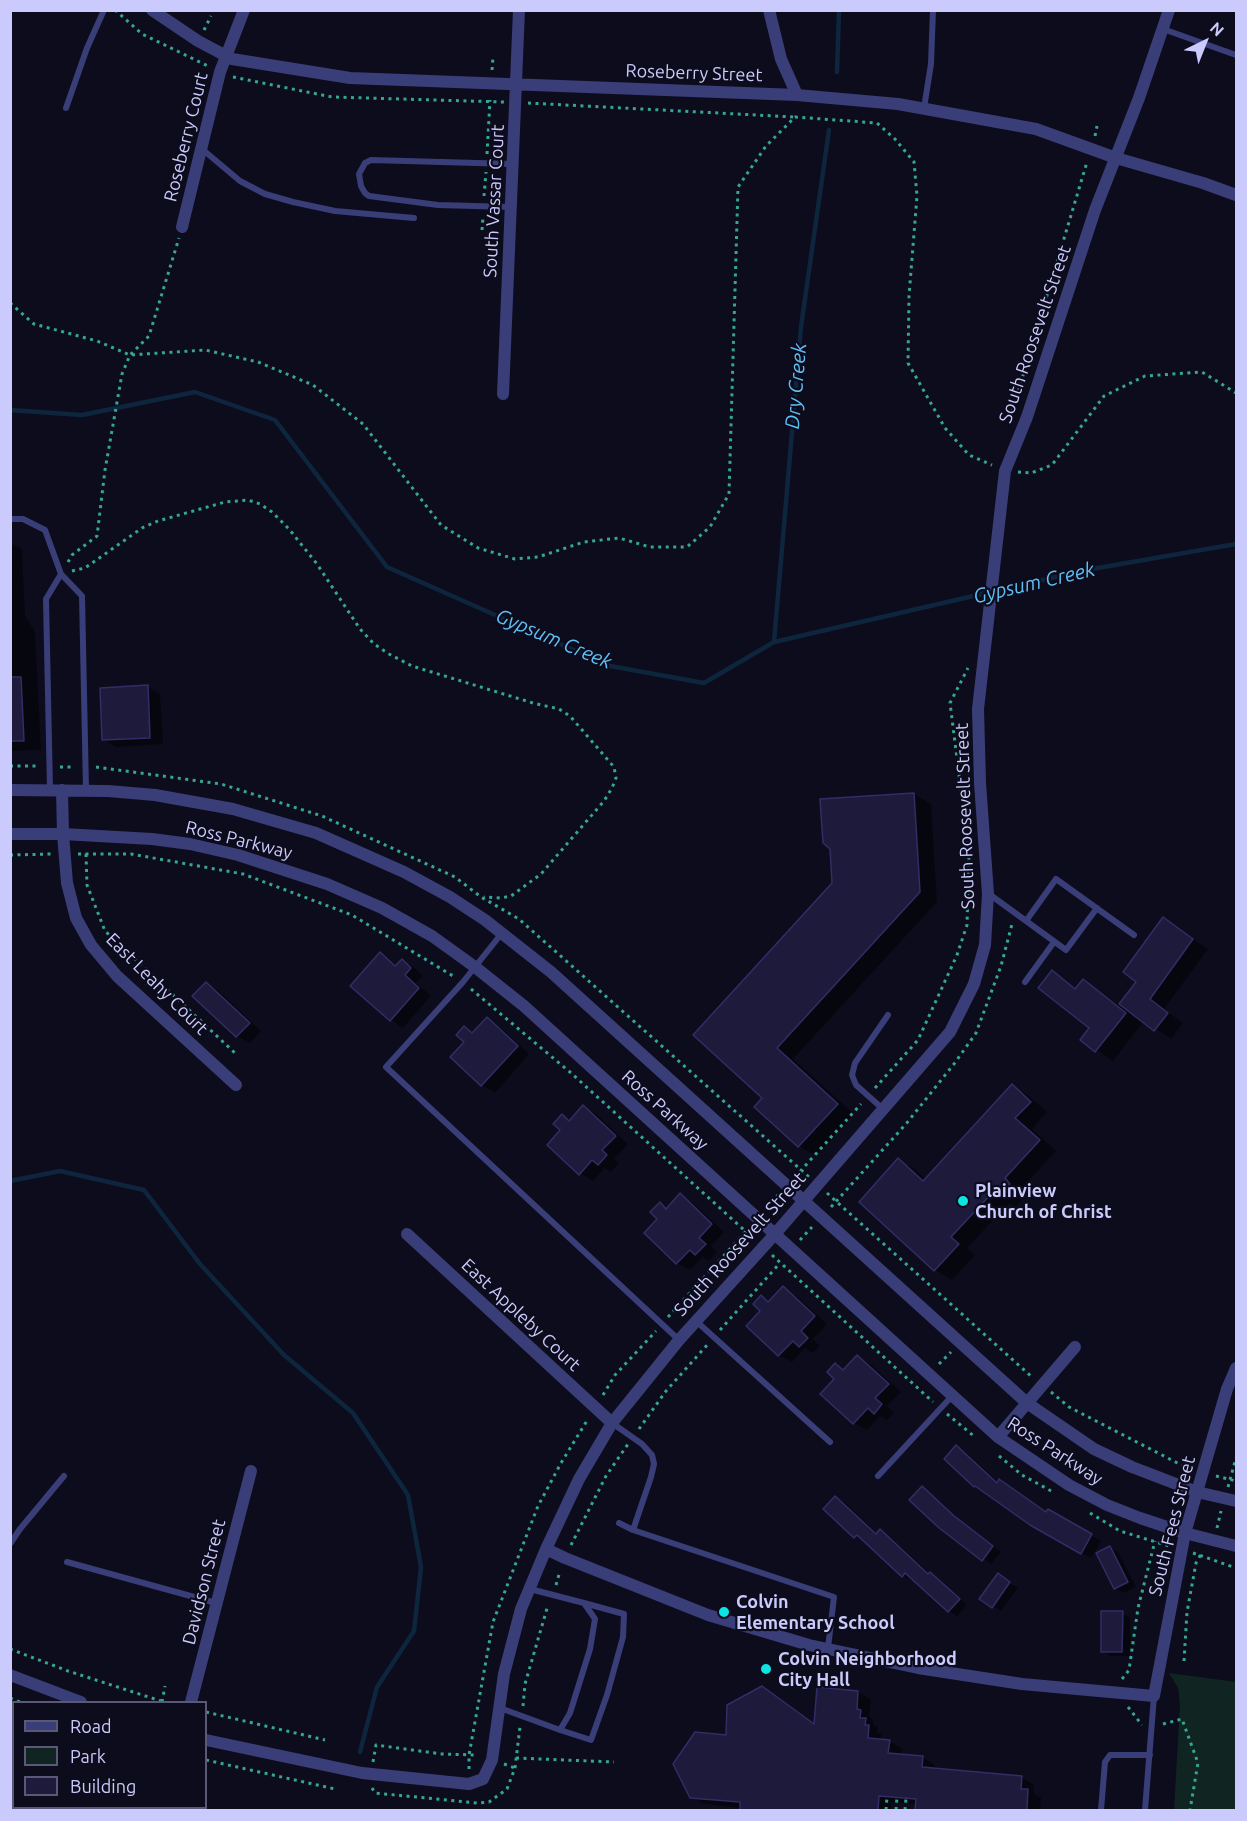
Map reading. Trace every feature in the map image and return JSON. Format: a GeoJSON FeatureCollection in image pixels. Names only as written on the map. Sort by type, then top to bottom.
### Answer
{"type":"FeatureCollection","features":[{"type":"Feature","properties":{"kind":"street","name":"Roseberry Street"},"geometry":{"type":"LineString","coordinates":[[152,10],[198,41],[232,59],[350,78],[796,95],[898,104],[1036,129],[1116,158],[1236,195]]}},
{"type":"Feature","properties":{"kind":"street","name":"Roseberry Court"},"geometry":{"type":"LineString","coordinates":[[182,227],[220,72],[244,10]]}},
{"type":"Feature","properties":{"kind":"street","name":"South Vassar Court"},"geometry":{"type":"LineString","coordinates":[[503,394],[519,10]]}},
{"type":"Feature","properties":{"kind":"street"},"geometry":{"type":"LineString","coordinates":[[769,10],[781,59],[796,95]]}},
{"type":"Feature","properties":{"kind":"street","name":"South Roosevelt Street"},"geometry":{"type":"LineString","coordinates":[[207,1740],[362,1773],[469,1784],[483,1779],[492,1760],[507,1663],[521,1609],[579,1479],[612,1423],[679,1340],[775,1234],[950,1032],[974,984],[985,945],[988,894],[980,783],[978,709],[1005,471],[1027,417],[1095,210],[1139,98],[1169,10]]}},
{"type":"Feature","properties":{"kind":"street","name":"Ross Parkway"},"geometry":{"type":"LineString","coordinates":[[10,790],[86,790],[165,796],[233,809],[316,833],[404,872],[470,911],[551,972],[1027,1402],[1094,1449],[1132,1467],[1197,1492],[1231,1499]]}},
{"type":"Feature","properties":{"kind":"street","name":"East Leahy Court"},"geometry":{"type":"LineString","coordinates":[[56,790],[67,883],[76,918],[91,945],[117,976],[236,1085]]}},
{"type":"Feature","properties":{"kind":"street","name":"Ross Parkway"},"geometry":{"type":"LineString","coordinates":[[10,834],[63,834],[152,839],[190,844],[238,855],[283,868],[382,908],[432,936],[524,1006],[998,1437],[1032,1462],[1097,1500],[1185,1533],[1236,1546]]}},
{"type":"Feature","properties":{"kind":"street","name":"East Appleby Court"},"geometry":{"type":"LineString","coordinates":[[407,1234],[612,1423]]}},
{"type":"Feature","properties":{"kind":"street"},"geometry":{"type":"LineString","coordinates":[[998,1437],[1075,1347]]}},
{"type":"Feature","properties":{"kind":"street","name":"South Fees Street"},"geometry":{"type":"LineString","coordinates":[[1154,1696],[1185,1533],[1227,1389],[1236,1368]]}},
{"type":"Feature","properties":{"kind":"street","name":"Davidson Street"},"geometry":{"type":"LineString","coordinates":[[191,1701],[251,1471]]}},
{"type":"Feature","properties":{"kind":"street"},"geometry":{"type":"LineString","coordinates":[[546,1549],[708,1615],[809,1645],[918,1668],[1022,1684],[1154,1696]]}},
{"type":"Feature","properties":{"kind":"street"},"geometry":{"type":"LineString","coordinates":[[10,1675],[78,1701]]}},
{"type":"Feature","properties":{"kind":"lane"},"geometry":{"type":"LineString","coordinates":[[66,108],[87,48],[104,10]]}},
{"type":"Feature","properties":{"kind":"lane"},"geometry":{"type":"LineString","coordinates":[[924,108],[931,64],[933,10]]}},
{"type":"Feature","properties":{"kind":"lane"},"geometry":{"type":"LineString","coordinates":[[1163,29],[1236,55]]}},
{"type":"Feature","properties":{"kind":"lane"},"geometry":{"type":"LineString","coordinates":[[201,149],[240,181],[265,194],[335,212],[414,218]]}},
{"type":"Feature","properties":{"kind":"lane"},"geometry":{"type":"LineString","coordinates":[[512,207],[438,206],[369,196],[364,193],[359,174],[364,163],[371,160],[514,164]]}},
{"type":"Feature","properties":{"kind":"lane"},"geometry":{"type":"LineString","coordinates":[[10,519],[22,519],[45,530],[61,574],[82,596],[86,790]]}},
{"type":"Feature","properties":{"kind":"lane"},"geometry":{"type":"LineString","coordinates":[[56,790],[46,599],[61,574]]}},
{"type":"Feature","properties":{"kind":"lane"},"geometry":{"type":"LineString","coordinates":[[1026,921],[1056,879],[1134,935]]}},
{"type":"Feature","properties":{"kind":"lane"},"geometry":{"type":"LineString","coordinates":[[988,894],[1066,950],[1097,908]]}},
{"type":"Feature","properties":{"kind":"lane"},"geometry":{"type":"LineString","coordinates":[[502,933],[463,982],[386,1067],[679,1340]]}},
{"type":"Feature","properties":{"kind":"lane"},"geometry":{"type":"LineString","coordinates":[[1025,982],[1054,942]]}},
{"type":"Feature","properties":{"kind":"lane"},"geometry":{"type":"LineString","coordinates":[[883,1109],[856,1085],[852,1075],[855,1063],[888,1015]]}},
{"type":"Feature","properties":{"kind":"lane"},"geometry":{"type":"LineString","coordinates":[[696,1321],[830,1442]]}},
{"type":"Feature","properties":{"kind":"lane"},"geometry":{"type":"LineString","coordinates":[[878,1476],[952,1396]]}},
{"type":"Feature","properties":{"kind":"lane"},"geometry":{"type":"LineString","coordinates":[[612,1423],[642,1444],[652,1455],[654,1464],[633,1530]]}},
{"type":"Feature","properties":{"kind":"lane"},"geometry":{"type":"LineString","coordinates":[[10,1545],[20,1529],[64,1476]]}},
{"type":"Feature","properties":{"kind":"lane"},"geometry":{"type":"LineString","coordinates":[[619,1523],[633,1530],[834,1597],[828,1648]]}},
{"type":"Feature","properties":{"kind":"lane"},"geometry":{"type":"LineString","coordinates":[[67,1562],[217,1603]]}},
{"type":"Feature","properties":{"kind":"lane"},"geometry":{"type":"LineString","coordinates":[[499,1708],[591,1740],[607,1695],[623,1637],[624,1614],[529,1589]]}},
{"type":"Feature","properties":{"kind":"lane"},"geometry":{"type":"LineString","coordinates":[[560,1730],[570,1713],[590,1649],[595,1619],[584,1603]]}},
{"type":"Feature","properties":{"kind":"lane"},"geometry":{"type":"LineString","coordinates":[[1145,1810],[1154,1696]]}},
{"type":"Feature","properties":{"kind":"lane"},"geometry":{"type":"LineString","coordinates":[[1101,1810],[1105,1762],[1110,1755],[1150,1755]]}},
{"type":"Feature","properties":{"kind":"path"},"geometry":{"type":"LineString","coordinates":[[482,230],[493,57]]}},
{"type":"Feature","properties":{"kind":"path"},"geometry":{"type":"LineString","coordinates":[[10,303],[34,324],[98,341],[130,355],[205,350],[258,362],[313,385],[363,424],[441,525],[478,548],[515,559],[538,557],[584,543],[619,538],[650,547],[687,547],[710,527],[729,494],[738,187],[766,146],[795,117],[877,123],[895,139],[914,162],[917,196],[909,296],[908,363],[945,428],[969,455],[1005,471],[1031,473],[1052,465],[1104,396],[1145,376],[1202,372],[1236,393]]}},
{"type":"Feature","properties":{"kind":"path"},"geometry":{"type":"LineString","coordinates":[[1011,416],[1097,126]]}},
{"type":"Feature","properties":{"kind":"path"},"geometry":{"type":"LineString","coordinates":[[61,574],[72,555],[97,536],[105,470],[123,374],[130,355],[149,336],[182,227]]}},
{"type":"Feature","properties":{"kind":"path"},"geometry":{"type":"LineString","coordinates":[[991,476],[996,456]]}},
{"type":"Feature","properties":{"kind":"path"},"geometry":{"type":"LineString","coordinates":[[61,574],[85,568],[142,528],[158,521],[225,502],[248,501],[260,504],[273,512],[289,529],[360,629],[374,644],[412,666],[559,709],[570,716],[614,767],[616,778],[612,788],[604,801],[541,874],[511,896],[481,897],[470,911]]}},
{"type":"Feature","properties":{"kind":"path"},"geometry":{"type":"LineString","coordinates":[[746,1232],[918,1040],[957,955],[967,925],[969,854],[950,703],[971,663]]}},
{"type":"Feature","properties":{"kind":"path"},"geometry":{"type":"LineString","coordinates":[[86,854],[87,885],[105,931],[236,1054]]}},
{"type":"Feature","properties":{"kind":"path"},"geometry":{"type":"LineString","coordinates":[[10,855],[131,854],[243,874],[352,915],[463,982],[571,1073],[940,1408],[976,1438]]}},
{"type":"Feature","properties":{"kind":"path"},"geometry":{"type":"LineString","coordinates":[[929,1375],[960,1342]]}},
{"type":"Feature","properties":{"kind":"path"},"geometry":{"type":"LineString","coordinates":[[995,1453],[1022,1475],[1061,1497]]}},
{"type":"Feature","properties":{"kind":"path"},"geometry":{"type":"LineString","coordinates":[[1184,1661],[1187,1612],[1196,1563],[1231,1499],[1236,1458]]}},
{"type":"Feature","properties":{"kind":"path"},"geometry":{"type":"LineString","coordinates":[[1081,1508],[1120,1531],[1236,1568]]}},
{"type":"Feature","properties":{"kind":"path"},"geometry":{"type":"LineString","coordinates":[[10,1649],[159,1701]]}},
{"type":"Feature","properties":{"kind":"path"},"geometry":{"type":"LineString","coordinates":[[162,1701],[165,1686]]}},
{"type":"Feature","properties":{"kind":"path"},"geometry":{"type":"LineString","coordinates":[[207,1712],[326,1740]]}},
{"type":"Feature","properties":{"kind":"path"},"geometry":{"type":"LineString","coordinates":[[516,1758],[614,1762]]}},
{"type":"Feature","properties":{"kind":"path"},"geometry":{"type":"LineString","coordinates":[[207,1760],[335,1789]]}},
{"type":"Feature","properties":{"kind":"path"},"geometry":{"type":"LineString","coordinates":[[886,1810],[887,1796]]}},
{"type":"Feature","properties":{"kind":"path"},"geometry":{"type":"LineString","coordinates":[[896,1810],[897,1797]]}},
{"type":"Feature","properties":{"kind":"path"},"geometry":{"type":"LineString","coordinates":[[905,1810],[906,1798]]}},
{"type":"Feature","properties":{"kind":"green space"},"geometry":{"type":"Polygon","coordinates":[[[1169,1673],[1236,1682],[1236,1810],[1174,1810],[1180,1705],[1178,1688],[1169,1673]]]}},
{"type":"Feature","properties":{"kind":"building"},"geometry":{"type":"Polygon","coordinates":[[[10,677],[21,677],[24,741],[10,741],[10,677]]]}},
{"type":"Feature","properties":{"kind":"building"},"geometry":{"type":"Polygon","coordinates":[[[148,685],[150,738],[102,740],[100,688],[148,685]]]}},
{"type":"Feature","properties":{"kind":"building"},"geometry":{"type":"Polygon","coordinates":[[[914,793],[920,892],[777,1048],[838,1104],[798,1147],[754,1107],[762,1098],[693,1035],[832,883],[830,849],[823,843],[820,799],[914,793]]]}},
{"type":"Feature","properties":{"kind":"building"},"geometry":{"type":"Polygon","coordinates":[[[1163,917],[1193,939],[1150,999],[1168,1013],[1154,1031],[1119,1004],[1136,982],[1123,972],[1163,917]]]}},
{"type":"Feature","properties":{"kind":"building"},"geometry":{"type":"Polygon","coordinates":[[[380,952],[395,966],[402,959],[411,968],[405,975],[419,988],[390,1021],[350,986],[380,952]]]}},
{"type":"Feature","properties":{"kind":"building"},"geometry":{"type":"Polygon","coordinates":[[[1052,970],[1075,989],[1083,979],[1126,1013],[1095,1052],[1080,1040],[1089,1028],[1038,988],[1052,970]]]}},
{"type":"Feature","properties":{"kind":"building"},"geometry":{"type":"Polygon","coordinates":[[[206,982],[250,1023],[236,1037],[192,996],[206,982]]]}},
{"type":"Feature","properties":{"kind":"building"},"geometry":{"type":"Polygon","coordinates":[[[487,1017],[518,1046],[481,1086],[450,1057],[464,1042],[456,1035],[464,1026],[472,1033],[487,1017]]]}},
{"type":"Feature","properties":{"kind":"building"},"geometry":{"type":"Polygon","coordinates":[[[1012,1084],[1031,1102],[1015,1118],[1040,1140],[1005,1178],[1010,1184],[997,1198],[992,1193],[951,1237],[959,1244],[934,1271],[859,1202],[898,1158],[923,1181],[1012,1084]]]}},
{"type":"Feature","properties":{"kind":"building"},"geometry":{"type":"Polygon","coordinates":[[[583,1105],[616,1136],[602,1150],[607,1155],[598,1165],[592,1160],[579,1175],[547,1145],[560,1130],[553,1124],[562,1114],[569,1121],[583,1105]]]}},
{"type":"Feature","properties":{"kind":"building"},"geometry":{"type":"Polygon","coordinates":[[[680,1193],[712,1224],[699,1238],[706,1244],[695,1255],[690,1250],[676,1264],[644,1233],[657,1219],[650,1212],[660,1202],[666,1209],[680,1193]]]}},
{"type":"Feature","properties":{"kind":"building"},"geometry":{"type":"Polygon","coordinates":[[[783,1286],[815,1316],[801,1331],[808,1338],[799,1347],[793,1341],[778,1356],[746,1326],[760,1311],[753,1304],[761,1295],[768,1302],[783,1286]]]}},
{"type":"Feature","properties":{"kind":"building"},"geometry":{"type":"Polygon","coordinates":[[[857,1355],[889,1384],[875,1398],[882,1404],[874,1414],[868,1408],[853,1424],[820,1394],[834,1379],[827,1372],[835,1363],[843,1370],[857,1355]]]}},
{"type":"Feature","properties":{"kind":"building"},"geometry":{"type":"Polygon","coordinates":[[[956,1445],[997,1483],[999,1479],[1046,1512],[1048,1509],[1092,1534],[1081,1554],[1030,1525],[974,1487],[944,1459],[956,1445]]]}},
{"type":"Feature","properties":{"kind":"building"},"geometry":{"type":"Polygon","coordinates":[[[922,1486],[953,1515],[993,1546],[982,1561],[938,1527],[909,1500],[922,1486]]]}},
{"type":"Feature","properties":{"kind":"building"},"geometry":{"type":"Polygon","coordinates":[[[835,1496],[876,1534],[880,1529],[928,1574],[930,1572],[960,1599],[948,1612],[905,1573],[902,1577],[857,1535],[854,1538],[823,1509],[835,1496]]]}},
{"type":"Feature","properties":{"kind":"building"},"geometry":{"type":"Polygon","coordinates":[[[1110,1546],[1128,1582],[1114,1589],[1096,1553],[1110,1546]]]}},
{"type":"Feature","properties":{"kind":"building"},"geometry":{"type":"Polygon","coordinates":[[[998,1573],[1010,1582],[992,1608],[979,1599],[998,1573]]]}},
{"type":"Feature","properties":{"kind":"building"},"geometry":{"type":"Polygon","coordinates":[[[1101,1611],[1123,1611],[1122,1652],[1101,1652],[1101,1611]]]}},
{"type":"Feature","properties":{"kind":"building"},"geometry":{"type":"Polygon","coordinates":[[[762,1686],[814,1724],[817,1687],[858,1691],[857,1709],[861,1710],[860,1718],[866,1718],[865,1725],[869,1725],[868,1738],[890,1740],[888,1753],[923,1756],[922,1767],[1022,1776],[1021,1789],[1028,1789],[1027,1810],[915,1810],[916,1799],[879,1796],[878,1810],[740,1810],[740,1802],[690,1798],[673,1764],[695,1732],[726,1735],[727,1705],[762,1686]]]}},
{"type":"Feature","properties":{"kind":"waterway","name":"Dry Creek"},"geometry":{"type":"LineString","coordinates":[[837,72],[839,10]]}},
{"type":"Feature","properties":{"kind":"waterway","name":"Dry Creek"},"geometry":{"type":"LineString","coordinates":[[774,642],[801,327],[829,130]]}},
{"type":"Feature","properties":{"kind":"waterway","name":"Gypsum Creek"},"geometry":{"type":"LineString","coordinates":[[10,410],[82,415],[195,392],[275,420],[387,567],[610,666],[704,683],[774,642],[1086,570],[1236,544]]}},
{"type":"Feature","properties":{"kind":"waterway"},"geometry":{"type":"LineString","coordinates":[[10,1181],[60,1171],[144,1190],[200,1264],[284,1355],[353,1413],[408,1495],[421,1567],[414,1631],[377,1687],[360,1752]]}},
{"type":"Feature","properties":{"kind":"place","name":"Plainview Church of Christ"},"geometry":{"type":"Point","coordinates":[963,1201]}},
{"type":"Feature","properties":{"kind":"place","name":"Colvin Elementary School"},"geometry":{"type":"Point","coordinates":[724,1612]}},
{"type":"Feature","properties":{"kind":"place","name":"Colvin Neighborhood City Hall"},"geometry":{"type":"Point","coordinates":[766,1669]}}]}
